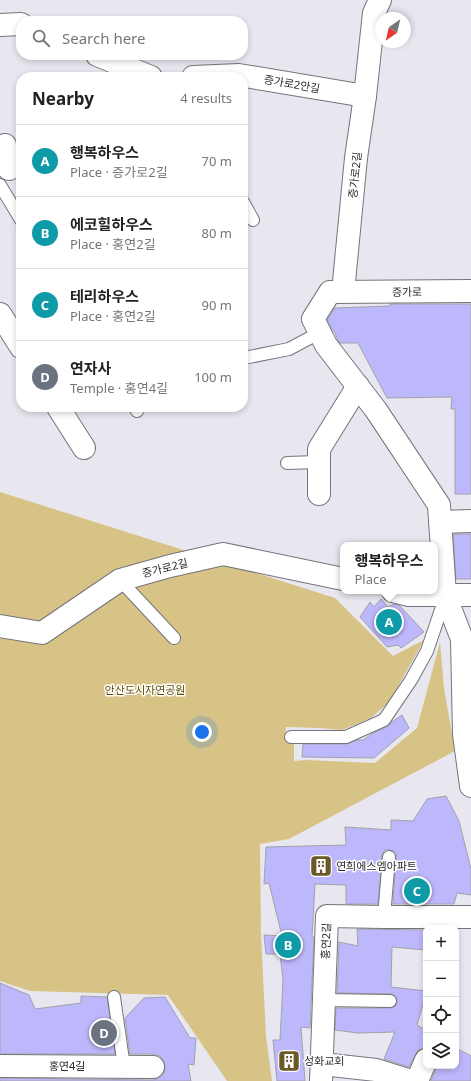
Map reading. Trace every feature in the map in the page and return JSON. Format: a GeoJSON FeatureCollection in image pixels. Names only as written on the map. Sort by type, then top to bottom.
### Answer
{"type":"FeatureCollection","features":[{"type":"Feature","properties":{"kind":"street","name":"증가로2길"},"geometry":{"type":"LineString","coordinates":[[343,292],[356,158],[365,96],[374,13],[380,0]]}},
{"type":"Feature","properties":{"kind":"street"},"geometry":{"type":"LineString","coordinates":[[0,25],[16,24]]}},
{"type":"Feature","properties":{"kind":"street"},"geometry":{"type":"LineString","coordinates":[[109,60],[139,72]]}},
{"type":"Feature","properties":{"kind":"street","name":"증가로2안길"},"geometry":{"type":"LineString","coordinates":[[248,76],[365,96]]}},
{"type":"Feature","properties":{"kind":"street"},"geometry":{"type":"LineString","coordinates":[[0,149],[6,145],[7,173]]}},
{"type":"Feature","properties":{"kind":"street","name":"증가로"},"geometry":{"type":"LineString","coordinates":[[343,292],[471,291]]}},
{"type":"Feature","properties":{"kind":"street"},"geometry":{"type":"LineString","coordinates":[[343,292],[330,292],[312,319],[326,345],[376,410],[439,505],[445,595],[462,639],[471,786]]}},
{"type":"Feature","properties":{"kind":"street"},"geometry":{"type":"LineString","coordinates":[[0,314],[16,339]]}},
{"type":"Feature","properties":{"kind":"street"},"geometry":{"type":"LineString","coordinates":[[319,494],[319,449],[358,386]]}},
{"type":"Feature","properties":{"kind":"street"},"geometry":{"type":"LineString","coordinates":[[61,412],[84,448]]}},
{"type":"Feature","properties":{"kind":"street"},"geometry":{"type":"LineString","coordinates":[[440,522],[471,521]]}},
{"type":"Feature","properties":{"kind":"street","name":"증가로2길"},"geometry":{"type":"LineString","coordinates":[[0,626],[42,633],[120,580],[170,566],[223,554],[340,578]]}},
{"type":"Feature","properties":{"kind":"street"},"geometry":{"type":"LineString","coordinates":[[409,594],[471,595]]}},
{"type":"Feature","properties":{"kind":"street","name":"홍연2길"},"geometry":{"type":"LineString","coordinates":[[411,1081],[376,1070],[322,1073],[327,916],[384,918],[471,917]]}},
{"type":"Feature","properties":{"kind":"street","name":"홍연4길"},"geometry":{"type":"LineString","coordinates":[[0,1066],[136,1070]]}},
{"type":"Feature","properties":{"kind":"street"},"geometry":{"type":"LineString","coordinates":[[417,1081],[423,1067]]}},
{"type":"Feature","properties":{"kind":"lane"},"geometry":{"type":"LineString","coordinates":[[7,173],[16,203]]}},
{"type":"Feature","properties":{"kind":"lane"},"geometry":{"type":"LineString","coordinates":[[248,210],[254,220]]}},
{"type":"Feature","properties":{"kind":"lane"},"geometry":{"type":"LineString","coordinates":[[248,357],[289,349],[319,333]]}},
{"type":"Feature","properties":{"kind":"lane"},"geometry":{"type":"LineString","coordinates":[[287,463],[319,462]]}},
{"type":"Feature","properties":{"kind":"lane"},"geometry":{"type":"LineString","coordinates":[[120,580],[174,638]]}},
{"type":"Feature","properties":{"kind":"lane"},"geometry":{"type":"LineString","coordinates":[[291,737],[346,737],[384,720],[411,680],[427,651],[445,595]]}},
{"type":"Feature","properties":{"kind":"lane"},"geometry":{"type":"LineString","coordinates":[[384,918],[389,857]]}},
{"type":"Feature","properties":{"kind":"lane"},"geometry":{"type":"LineString","coordinates":[[114,997],[136,1070]]}},
{"type":"Feature","properties":{"kind":"lane"},"geometry":{"type":"LineString","coordinates":[[324,1000],[390,1001]]}},
{"type":"Feature","properties":{"kind":"green space","name":"안산도시자연공원"},"geometry":{"type":"Polygon","coordinates":[[[0,492],[335,598],[393,656],[424,640],[389,702],[371,718],[342,730],[286,727],[285,741],[294,743],[294,761],[306,760],[375,763],[417,728],[440,642],[444,688],[455,751],[289,839],[260,844],[261,934],[266,1036],[272,1081],[227,1081],[168,995],[30,991],[0,981],[0,492]]]}},
{"type":"Feature","properties":{"kind":"building"},"geometry":{"type":"Polygon","coordinates":[[[390,304],[471,304],[471,494],[455,494],[455,409],[451,409],[452,397],[387,398],[358,343],[340,343],[327,320],[335,308],[390,306],[390,304]]]}},
{"type":"Feature","properties":{"kind":"building"},"geometry":{"type":"Polygon","coordinates":[[[453,534],[471,534],[471,579],[456,579],[453,534]]]}},
{"type":"Feature","properties":{"kind":"building"},"geometry":{"type":"Polygon","coordinates":[[[381,599],[388,607],[394,604],[399,605],[424,632],[401,648],[398,645],[387,647],[360,617],[370,602],[374,607],[381,599]]]}},
{"type":"Feature","properties":{"kind":"building"},"geometry":{"type":"Polygon","coordinates":[[[402,715],[409,728],[374,758],[302,757],[303,744],[346,744],[357,740],[363,740],[375,732],[387,727],[402,715]]]}},
{"type":"Feature","properties":{"kind":"building"},"geometry":{"type":"Polygon","coordinates":[[[446,796],[459,821],[471,869],[471,895],[457,893],[454,904],[393,904],[396,853],[389,850],[385,850],[382,856],[378,904],[346,904],[346,885],[315,884],[310,1028],[301,1027],[305,1081],[277,1081],[273,1040],[280,1040],[283,980],[280,954],[266,954],[264,935],[282,936],[269,883],[264,884],[266,847],[346,845],[345,827],[391,830],[391,820],[413,821],[427,799],[446,796]]]}},
{"type":"Feature","properties":{"kind":"building"},"geometry":{"type":"Polygon","coordinates":[[[357,929],[423,930],[423,950],[392,947],[391,987],[423,991],[423,1004],[417,1025],[423,1028],[423,1049],[418,1050],[409,1067],[384,1059],[395,1032],[358,1033],[335,1030],[336,1008],[390,1008],[397,1004],[396,997],[393,994],[337,993],[339,942],[358,946],[357,929]]]}},
{"type":"Feature","properties":{"kind":"building"},"geometry":{"type":"Polygon","coordinates":[[[0,983],[29,995],[35,1009],[81,1003],[81,996],[107,997],[115,1054],[0,1054],[0,983]]]}},
{"type":"Feature","properties":{"kind":"building"},"geometry":{"type":"Polygon","coordinates":[[[165,997],[190,1038],[196,1038],[194,1065],[188,1064],[191,1081],[0,1081],[0,1078],[153,1080],[159,1078],[164,1074],[165,1067],[164,1061],[160,1056],[153,1054],[130,1054],[125,1018],[144,998],[165,997]]]}},
{"type":"Feature","properties":{"kind":"building"},"geometry":{"type":"Polygon","coordinates":[[[459,1050],[471,1056],[471,1081],[431,1081],[436,1069],[459,1069],[459,1050]]]}},
{"type":"Feature","properties":{"kind":"place","name":"행복하우스"},"geometry":{"type":"Point","coordinates":[389,622]}},
{"type":"Feature","properties":{"kind":"place","name":"연희에스엠아파트"},"geometry":{"type":"Point","coordinates":[321,866]}},
{"type":"Feature","properties":{"kind":"place","name":"테리하우스"},"geometry":{"type":"Point","coordinates":[417,891]}},
{"type":"Feature","properties":{"kind":"place","name":"에코힐하우스"},"geometry":{"type":"Point","coordinates":[288,945]}},
{"type":"Feature","properties":{"kind":"place","name":"연자사"},"geometry":{"type":"Point","coordinates":[104,1033]}},
{"type":"Feature","properties":{"kind":"place","name":"성화교회"},"geometry":{"type":"Point","coordinates":[289,1061]}}]}
